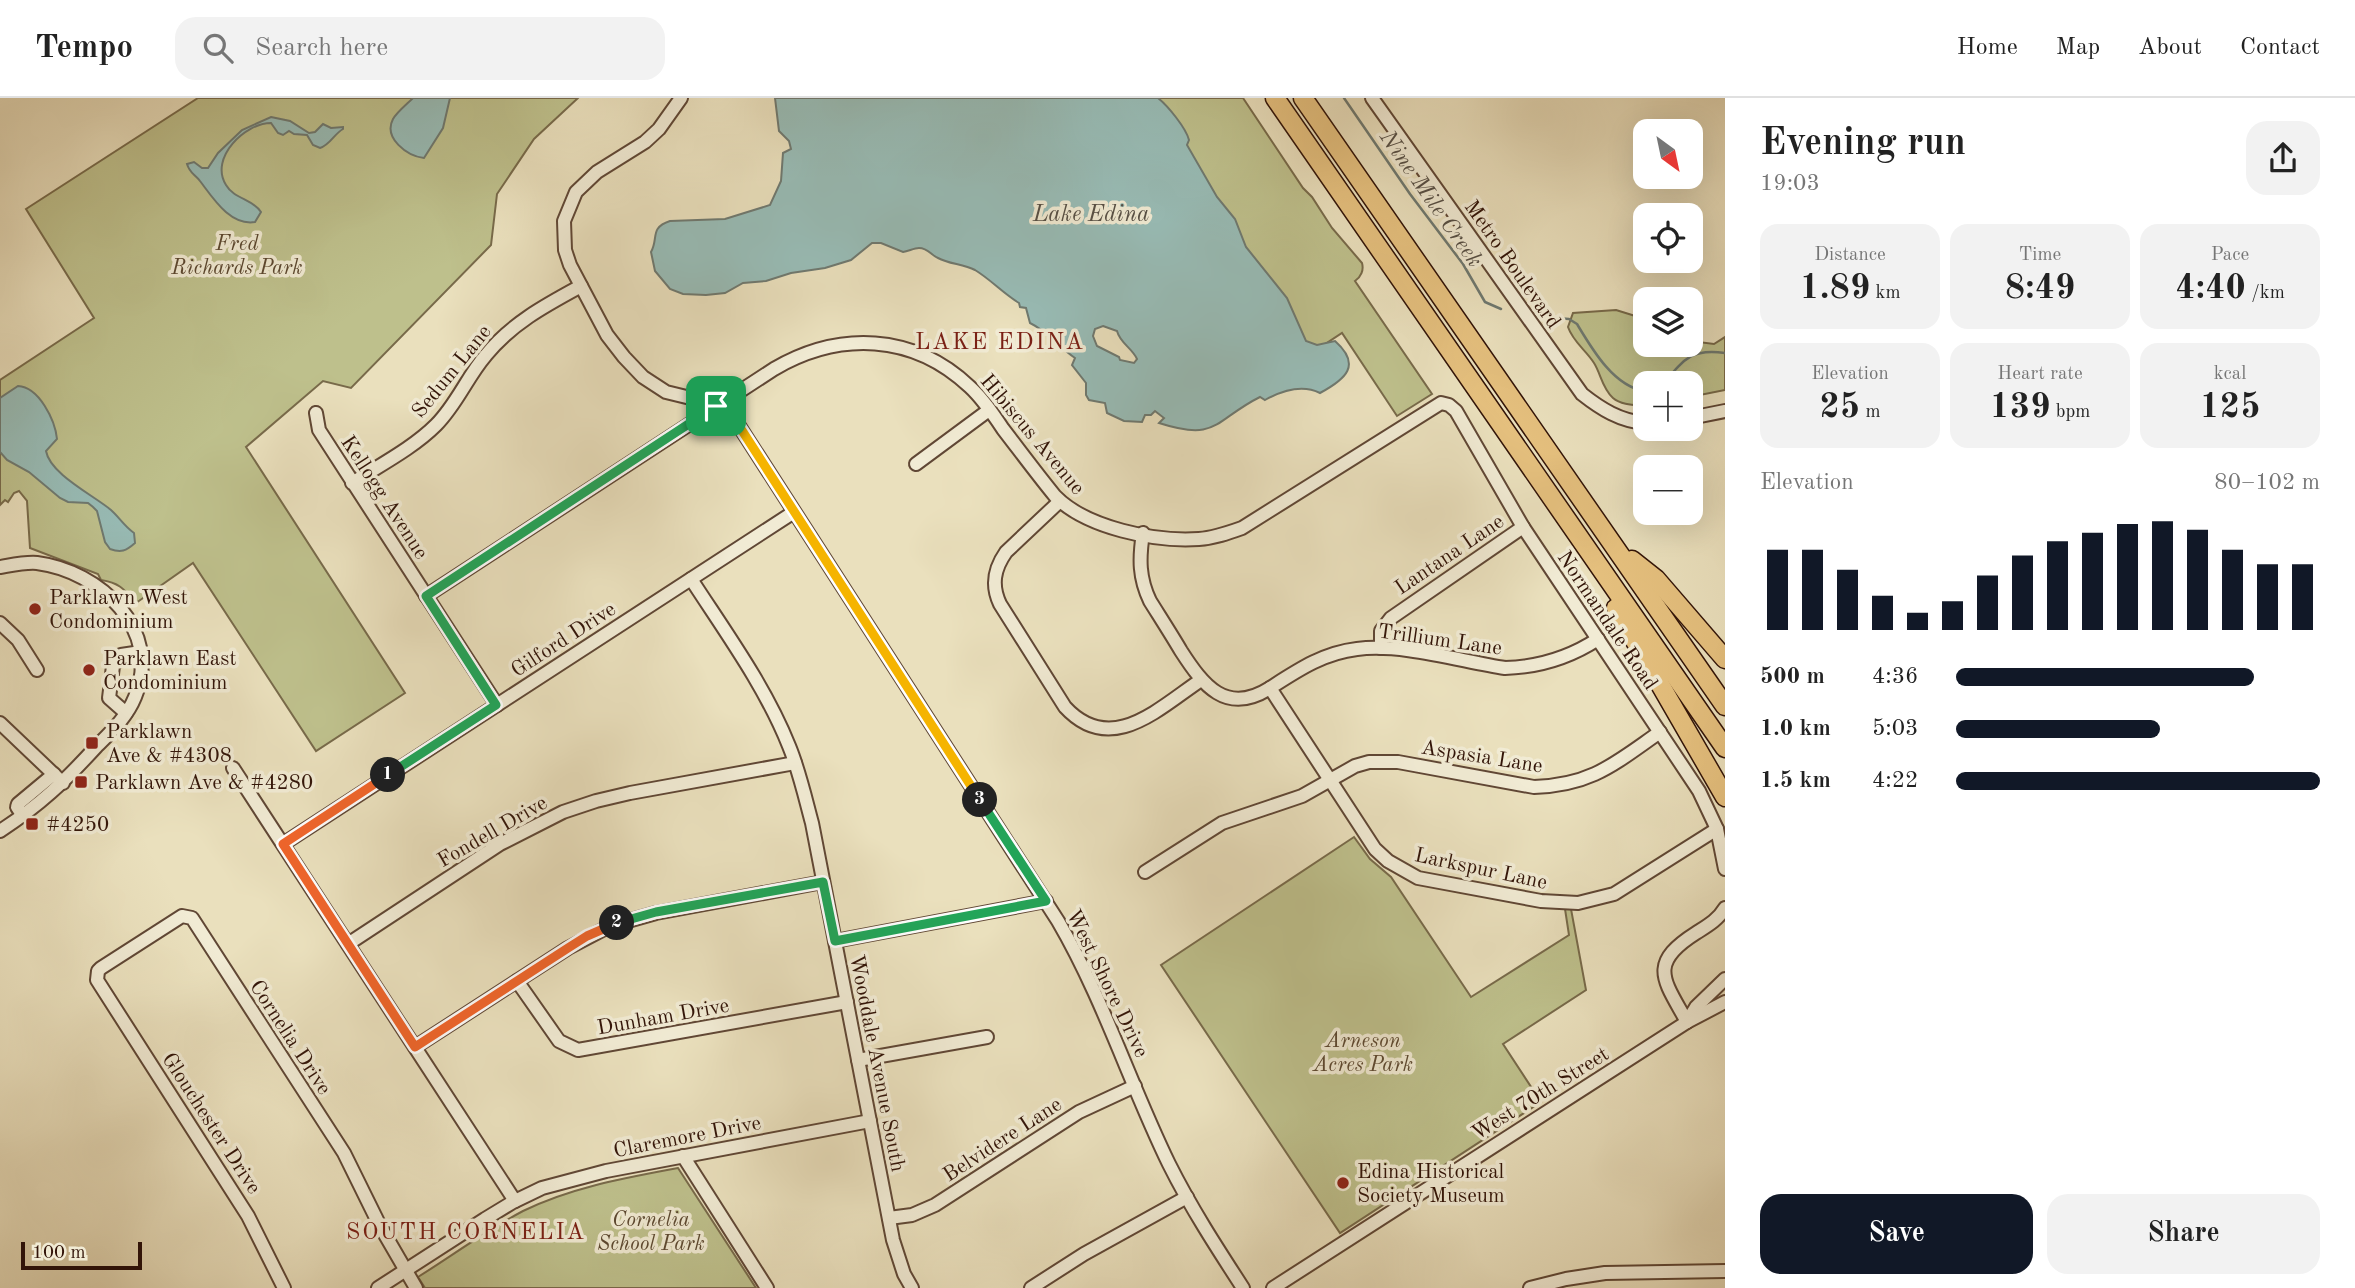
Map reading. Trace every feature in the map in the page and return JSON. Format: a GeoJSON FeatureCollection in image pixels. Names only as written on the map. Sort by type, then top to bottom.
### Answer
{"type":"FeatureCollection","features":[{"type":"Feature","properties":{"kind":"highway"},"geometry":{"type":"LineString","coordinates":[[1275,98],[1725,748]]}},
{"type":"Feature","properties":{"kind":"highway"},"geometry":{"type":"LineString","coordinates":[[1303,98],[1725,706]]}},
{"type":"Feature","properties":{"kind":"highway"},"geometry":{"type":"LineString","coordinates":[[1619,550],[1656,579],[1725,659]]}},
{"type":"Feature","properties":{"kind":"highway"},"geometry":{"type":"LineString","coordinates":[[1600,565],[1611,600],[1725,797]]}},
{"type":"Feature","properties":{"kind":"street","name":"West Shore Drive"},"geometry":{"type":"LineString","coordinates":[[681,98],[659,129],[645,142],[586,181],[572,199],[564,220],[563,236],[567,258],[607,335],[624,357],[654,386],[679,397],[693,398],[716,406],[732,415],[1046,901],[1077,954],[1169,1163],[1243,1288]]}},
{"type":"Feature","properties":{"kind":"street","name":"Metro Boulevard"},"geometry":{"type":"LineString","coordinates":[[1372,98],[1582,394],[1609,414],[1633,421]]}},
{"type":"Feature","properties":{"kind":"street","name":"Sedum Lane"},"geometry":{"type":"LineString","coordinates":[[352,483],[418,441],[433,428],[450,411],[485,356],[524,319],[581,286]]}},
{"type":"Feature","properties":{"kind":"street","name":"Hibiscus Avenue"},"geometry":{"type":"LineString","coordinates":[[426,596],[716,406],[793,358],[814,349],[858,343],[880,344],[902,348],[941,365],[972,389],[1060,501],[1083,518],[1098,524],[1182,539],[1202,539],[1242,528],[1441,403]]}},
{"type":"Feature","properties":{"kind":"street","name":"Normandale Road"},"geometry":{"type":"LineString","coordinates":[[1441,403],[1456,411],[1523,527],[1699,791],[1717,829],[1725,869]]}},
{"type":"Feature","properties":{"kind":"street"},"geometry":{"type":"LineString","coordinates":[[916,464],[989,410]]}},
{"type":"Feature","properties":{"kind":"street"},"geometry":{"type":"LineString","coordinates":[[1703,415],[1725,411]]}},
{"type":"Feature","properties":{"kind":"street","name":"Kellogg Avenue"},"geometry":{"type":"LineString","coordinates":[[316,413],[319,430],[496,705]]}},
{"type":"Feature","properties":{"kind":"street"},"geometry":{"type":"LineString","coordinates":[[1060,501],[1006,552],[999,561],[994,583],[1000,604],[1065,707],[1074,717],[1098,729],[1125,727],[1201,680]]}},
{"type":"Feature","properties":{"kind":"street","name":"Gilford Drive"},"geometry":{"type":"LineString","coordinates":[[283,844],[794,512]]}},
{"type":"Feature","properties":{"kind":"street","name":"Lantana Lane"},"geometry":{"type":"LineString","coordinates":[[1381,648],[1381,631],[1391,618],[1523,527]]}},
{"type":"Feature","properties":{"kind":"street","name":"Trillium Lane"},"geometry":{"type":"LineString","coordinates":[[1143,533],[1140,571],[1150,601],[1201,680],[1212,690],[1236,698],[1259,695],[1315,660],[1358,649],[1381,648],[1505,668],[1525,667],[1563,658],[1598,639]]}},
{"type":"Feature","properties":{"kind":"street"},"geometry":{"type":"LineString","coordinates":[[0,567],[36,563],[53,567],[104,591],[127,615],[135,630],[141,652],[141,680],[127,713],[58,778],[42,803],[0,831]]}},
{"type":"Feature","properties":{"kind":"street","name":"Wooddale Avenue South"},"geometry":{"type":"LineString","coordinates":[[691,579],[759,685],[795,763],[812,823],[897,1257],[912,1288]]}},
{"type":"Feature","properties":{"kind":"street"},"geometry":{"type":"LineString","coordinates":[[0,623],[18,640],[37,670]]}},
{"type":"Feature","properties":{"kind":"street"},"geometry":{"type":"LineString","coordinates":[[127,713],[109,698],[113,666],[121,655],[141,652]]}},
{"type":"Feature","properties":{"kind":"street","name":"Larkspur Lane"},"geometry":{"type":"LineString","coordinates":[[1270,688],[1375,849],[1402,871],[1435,882],[1559,904],[1578,903],[1614,894],[1717,829]]}},
{"type":"Feature","properties":{"kind":"street"},"geometry":{"type":"LineString","coordinates":[[0,723],[58,778]]}},
{"type":"Feature","properties":{"kind":"street","name":"Aspasia Lane"},"geometry":{"type":"LineString","coordinates":[[1145,872],[1222,823],[1303,796],[1355,766],[1383,761],[1534,787],[1556,786],[1598,774],[1660,732]]}},
{"type":"Feature","properties":{"kind":"street","name":"Fondell Drive"},"geometry":{"type":"LineString","coordinates":[[348,944],[500,844],[563,812],[596,800],[795,763]]}},
{"type":"Feature","properties":{"kind":"street"},"geometry":{"type":"LineString","coordinates":[[233,768],[515,1201]]}},
{"type":"Feature","properties":{"kind":"street"},"geometry":{"type":"LineString","coordinates":[[415,1047],[587,936],[632,918],[823,882]]}},
{"type":"Feature","properties":{"kind":"street"},"geometry":{"type":"LineString","coordinates":[[835,941],[1046,901]]}},
{"type":"Feature","properties":{"kind":"street"},"geometry":{"type":"LineString","coordinates":[[1687,1023],[1667,986],[1664,969],[1666,959],[1676,945],[1712,922],[1725,908]]}},
{"type":"Feature","properties":{"kind":"street","name":"Cornelia Drive"},"geometry":{"type":"LineString","coordinates":[[99,984],[96,975],[101,968],[182,916],[191,918],[344,1153],[416,1288]]}},
{"type":"Feature","properties":{"kind":"street","name":"West 70th Street"},"geometry":{"type":"LineString","coordinates":[[1687,1023],[1696,1007],[1725,979]]}},
{"type":"Feature","properties":{"kind":"street","name":"Dunham Drive"},"geometry":{"type":"LineString","coordinates":[[517,981],[559,1041],[578,1050],[847,1002]]}},
{"type":"Feature","properties":{"kind":"street","name":"Glouchester Drive"},"geometry":{"type":"LineString","coordinates":[[99,984],[248,1216],[284,1288]]}},
{"type":"Feature","properties":{"kind":"street","name":"West 70th Street"},"geometry":{"type":"LineString","coordinates":[[1273,1288],[1687,1023],[1725,1002]]}},
{"type":"Feature","properties":{"kind":"street"},"geometry":{"type":"LineString","coordinates":[[858,1060],[987,1037]]}},
{"type":"Feature","properties":{"kind":"street","name":"Belvidere Lane"},"geometry":{"type":"LineString","coordinates":[[889,1218],[912,1215],[935,1205],[1079,1112],[1135,1086]]}},
{"type":"Feature","properties":{"kind":"street","name":"Claremore Drive"},"geometry":{"type":"LineString","coordinates":[[378,1288],[515,1201],[542,1188],[574,1178],[870,1121]]}},
{"type":"Feature","properties":{"kind":"street"},"geometry":{"type":"LineString","coordinates":[[682,1156],[767,1288]]}},
{"type":"Feature","properties":{"kind":"street"},"geometry":{"type":"LineString","coordinates":[[1031,1288],[1084,1254],[1187,1197]]}},
{"type":"Feature","properties":{"kind":"street"},"geometry":{"type":"LineString","coordinates":[[1530,1288],[1605,1273],[1725,1271]]}},
{"type":"Feature","properties":{"kind":"green space","name":"Fred Richards Park"},"geometry":{"type":"Polygon","coordinates":[[[198,98],[578,98],[534,139],[497,194],[491,245],[351,388],[323,381],[246,447],[405,693],[316,751],[193,563],[136,603],[121,587],[101,580],[98,574],[30,548],[27,501],[19,491],[14,493],[8,502],[5,500],[0,505],[0,380],[94,318],[26,209],[198,98]]]}},
{"type":"Feature","properties":{"kind":"green space"},"geometry":{"type":"Polygon","coordinates":[[[1134,98],[1243,98],[1303,188],[1362,263],[1362,273],[1355,281],[1432,394],[1397,416],[1342,333],[1304,358],[1134,98]]]}},
{"type":"Feature","properties":{"kind":"green space"},"geometry":{"type":"Polygon","coordinates":[[[1616,310],[1633,315],[1633,357],[1703,357],[1703,343],[1714,344],[1725,337],[1725,390],[1703,394],[1703,371],[1633,371],[1633,404],[1616,400],[1606,390],[1594,363],[1568,327],[1573,313],[1616,310]]]}},
{"type":"Feature","properties":{"kind":"green space","name":"Arneson Acres Park"},"geometry":{"type":"Polygon","coordinates":[[[1354,837],[1370,859],[1391,877],[1471,997],[1569,935],[1565,909],[1571,909],[1586,990],[1503,1044],[1541,1102],[1340,1233],[1161,965],[1354,837]]]}},
{"type":"Feature","properties":{"kind":"green space","name":"Cornelia School Park"},"geometry":{"type":"Polygon","coordinates":[[[678,1168],[756,1288],[425,1288],[418,1277],[496,1226],[542,1203],[599,1184],[678,1168]]]}},
{"type":"Feature","properties":{"kind":"water"},"geometry":{"type":"Polygon","coordinates":[[[413,98],[450,98],[443,128],[424,158],[404,150],[391,133],[393,119],[413,98]]]}},
{"type":"Feature","properties":{"kind":"water","name":"Lake Edina"},"geometry":{"type":"Polygon","coordinates":[[[775,98],[1158,98],[1184,130],[1189,140],[1187,145],[1217,197],[1235,219],[1246,247],[1287,298],[1306,341],[1317,345],[1335,341],[1348,357],[1347,371],[1337,382],[1320,393],[1299,389],[1279,393],[1265,400],[1260,397],[1214,426],[1193,430],[1159,423],[1164,418],[1155,411],[1151,415],[1145,415],[1142,422],[1124,421],[1107,413],[1105,403],[1089,400],[1086,395],[1086,383],[1072,365],[1075,358],[1030,323],[1026,308],[1020,307],[1019,303],[975,270],[942,260],[922,248],[903,252],[881,243],[872,243],[851,260],[766,281],[743,283],[725,293],[683,294],[670,289],[655,271],[651,252],[659,227],[670,221],[725,219],[770,205],[781,181],[783,153],[791,149],[789,141],[779,131],[775,98]],[[1103,326],[1095,329],[1093,336],[1097,346],[1120,360],[1134,363],[1137,359],[1117,331],[1103,326]]]}},
{"type":"Feature","properties":{"kind":"water"},"geometry":{"type":"Polygon","coordinates":[[[271,117],[290,121],[309,133],[315,132],[323,124],[343,129],[320,148],[313,145],[307,135],[289,131],[283,135],[278,133],[271,123],[241,135],[226,154],[222,175],[229,190],[261,212],[255,222],[238,220],[223,209],[187,164],[194,162],[202,168],[208,168],[218,153],[242,130],[271,117]]]}},
{"type":"Feature","properties":{"kind":"water"},"geometry":{"type":"Polygon","coordinates":[[[18,386],[33,392],[39,398],[53,423],[57,439],[46,451],[49,460],[64,476],[111,510],[134,533],[135,543],[129,548],[120,551],[110,549],[105,542],[97,511],[93,507],[88,503],[68,502],[60,498],[0,452],[0,398],[18,386]]]}},
{"type":"Feature","properties":{"kind":"waterway","name":"Nine Mile Creek"},"geometry":{"type":"LineString","coordinates":[[1344,98],[1410,194],[1463,264],[1485,302],[1501,309]]}},
{"type":"Feature","properties":{"kind":"waterway","name":"Nine Mile Creek"},"geometry":{"type":"LineString","coordinates":[[1544,317],[1569,319],[1577,324],[1605,365],[1614,375],[1633,387]]}},
{"type":"Feature","properties":{"kind":"waterway","name":"Nine Mile Creek"},"geometry":{"type":"LineString","coordinates":[[1674,371],[1696,354],[1725,353]]}},
{"type":"Feature","properties":{"kind":"place","name":"Parklawn West Condominium"},"geometry":{"type":"Point","coordinates":[35,609]}},
{"type":"Feature","properties":{"kind":"place","name":"Parklawn East Condominium"},"geometry":{"type":"Point","coordinates":[89,670]}},
{"type":"Feature","properties":{"kind":"place","name":"Parklawn Ave & #4308"},"geometry":{"type":"Point","coordinates":[92,743]}},
{"type":"Feature","properties":{"kind":"place","name":"Parklawn Ave & #4280"},"geometry":{"type":"Point","coordinates":[81,782]}},
{"type":"Feature","properties":{"kind":"place","name":"#4250"},"geometry":{"type":"Point","coordinates":[32,824]}},
{"type":"Feature","properties":{"kind":"place","name":"Edina Historical Society Museum"},"geometry":{"type":"Point","coordinates":[1343,1183]}},
{"type":"Feature","properties":{"kind":"district","name":"LAKE EDINA"},"geometry":{"type":"Point","coordinates":[1000,341]}},
{"type":"Feature","properties":{"kind":"district","name":"SOUTH CORNELIA"},"geometry":{"type":"Point","coordinates":[466,1231]}},
{"type":"Feature","properties":{"kind":"route"},"geometry":{"type":"LineString","coordinates":[[716,406],[732,415],[1046,901],[835,941],[823,882],[656,912],[632,918],[587,936],[415,1047],[283,844],[496,705],[426,596],[716,406]]}}]}
